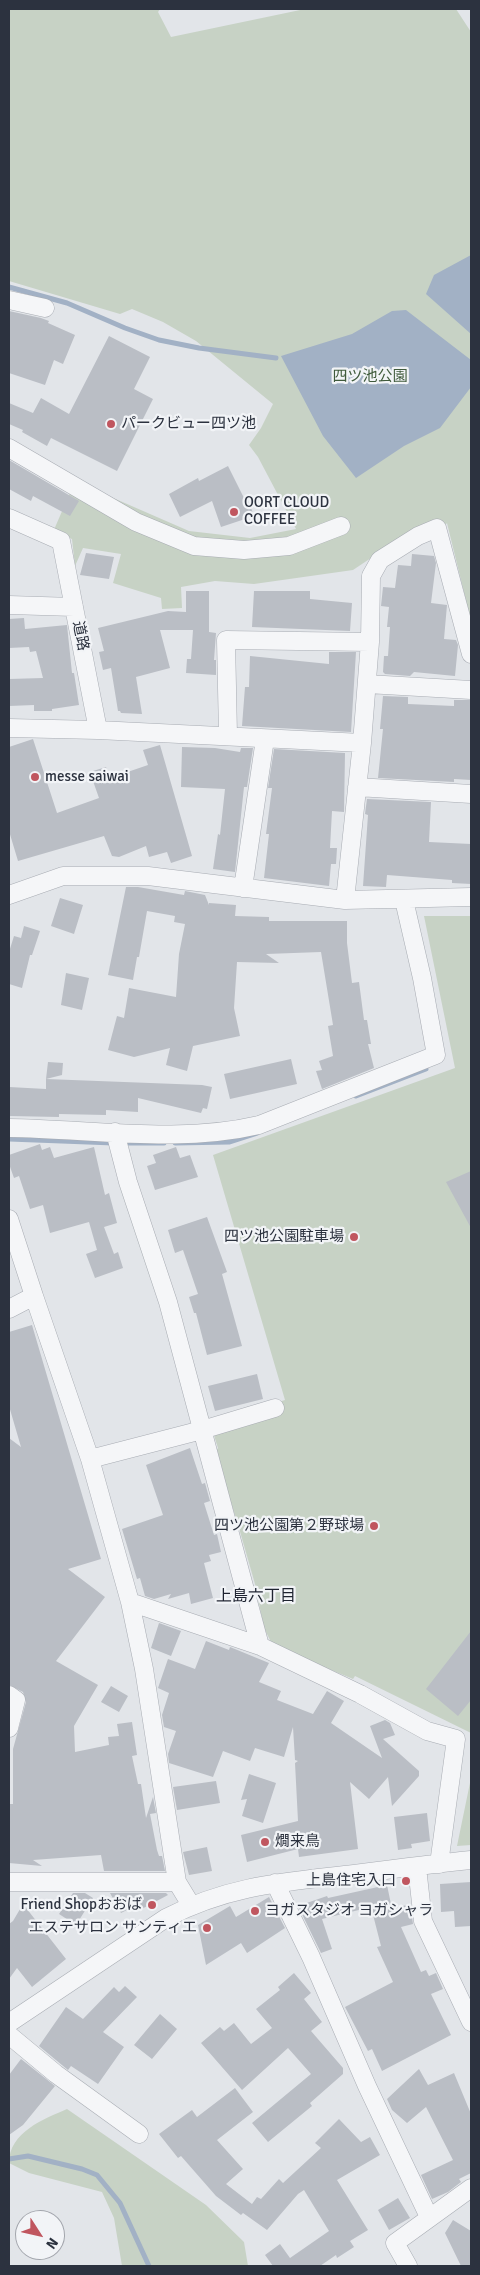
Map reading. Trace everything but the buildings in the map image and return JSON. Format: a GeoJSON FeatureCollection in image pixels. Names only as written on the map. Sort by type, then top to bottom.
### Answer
{"type":"FeatureCollection","features":[{"type":"Feature","properties":{"kind":"street"},"geometry":{"type":"LineString","coordinates":[[9,300],[45,308]]}},
{"type":"Feature","properties":{"kind":"street"},"geometry":{"type":"LineString","coordinates":[[9,448],[136,522],[194,546],[244,550],[289,546],[342,526]]}},
{"type":"Feature","properties":{"kind":"street"},"geometry":{"type":"LineString","coordinates":[[9,518],[61,541],[74,607]]}},
{"type":"Feature","properties":{"kind":"street"},"geometry":{"type":"LineString","coordinates":[[345,900],[367,684],[371,576],[380,560],[418,536],[437,528],[471,654]]}},
{"type":"Feature","properties":{"kind":"street","name":"道路"},"geometry":{"type":"LineString","coordinates":[[9,605],[74,607],[98,730]]}},
{"type":"Feature","properties":{"kind":"street"},"geometry":{"type":"LineString","coordinates":[[228,735],[226,640],[370,642]]}},
{"type":"Feature","properties":{"kind":"street"},"geometry":{"type":"LineString","coordinates":[[367,684],[471,690]]}},
{"type":"Feature","properties":{"kind":"street"},"geometry":{"type":"LineString","coordinates":[[9,728],[228,735],[265,739],[362,744]]}},
{"type":"Feature","properties":{"kind":"street"},"geometry":{"type":"LineString","coordinates":[[243,888],[265,739]]}},
{"type":"Feature","properties":{"kind":"street"},"geometry":{"type":"LineString","coordinates":[[357,787],[471,794]]}},
{"type":"Feature","properties":{"kind":"street"},"geometry":{"type":"LineString","coordinates":[[9,895],[63,876],[148,876],[345,900],[471,897]]}},
{"type":"Feature","properties":{"kind":"street"},"geometry":{"type":"LineString","coordinates":[[9,1128],[117,1140],[229,1132],[259,1125],[436,1055],[422,978],[404,900]]}},
{"type":"Feature","properties":{"kind":"street"},"geometry":{"type":"LineString","coordinates":[[117,1140],[128,1182],[168,1302],[260,1646]]}},
{"type":"Feature","properties":{"kind":"street"},"geometry":{"type":"LineString","coordinates":[[9,1219],[90,1459],[130,1602],[144,1669],[177,1882],[191,1905]]}},
{"type":"Feature","properties":{"kind":"street"},"geometry":{"type":"LineString","coordinates":[[9,1309],[34,1296]]}},
{"type":"Feature","properties":{"kind":"street"},"geometry":{"type":"LineString","coordinates":[[90,1459],[202,1430],[275,1408]]}},
{"type":"Feature","properties":{"kind":"street"},"geometry":{"type":"LineString","coordinates":[[130,1602],[260,1646],[360,1694],[427,1731],[456,1739],[439,1864]]}},
{"type":"Feature","properties":{"kind":"street"},"geometry":{"type":"LineString","coordinates":[[9,1695],[16,1700],[9,1728]]}},
{"type":"Feature","properties":{"kind":"street"},"geometry":{"type":"LineString","coordinates":[[139,2134],[56,2074],[10,2023],[166,1918],[191,1905],[223,1893],[275,1883],[471,1860]]}},
{"type":"Feature","properties":{"kind":"street"},"geometry":{"type":"LineString","coordinates":[[416,1867],[423,1921],[471,2022]]}},
{"type":"Feature","properties":{"kind":"street"},"geometry":{"type":"LineString","coordinates":[[9,1882],[177,1882]]}},
{"type":"Feature","properties":{"kind":"street"},"geometry":{"type":"LineString","coordinates":[[275,1883],[311,1957],[367,2086],[429,2217]]}},
{"type":"Feature","properties":{"kind":"street"},"geometry":{"type":"LineString","coordinates":[[408,2266],[395,2243],[471,2188]]}},
{"type":"Feature","properties":{"kind":"green space","name":"四ツ池公園"},"geometry":{"type":"Polygon","coordinates":[[[9,9],[160,9],[158,12],[171,37],[305,9],[456,9],[471,32],[471,621],[447,523],[439,533],[377,554],[353,570],[254,584],[215,581],[181,587],[182,608],[162,609],[161,598],[113,583],[121,554],[83,548],[75,566],[72,539],[53,532],[76,479],[111,497],[189,531],[250,538],[296,529],[258,457],[249,445],[261,428],[273,404],[196,341],[163,322],[132,309],[120,314],[9,281],[9,9]]]}},
{"type":"Feature","properties":{"kind":"green space"},"geometry":{"type":"Polygon","coordinates":[[[424,916],[471,916],[471,1733],[355,1676],[353,1679],[273,1646],[264,1628],[255,1584],[215,1452],[218,1448],[210,1423],[285,1400],[213,1155],[455,1068],[424,916]]]}},
{"type":"Feature","properties":{"kind":"green space"},"geometry":{"type":"Polygon","coordinates":[[[471,1778],[471,1845],[457,1846],[471,1778]]]}},
{"type":"Feature","properties":{"kind":"green space"},"geometry":{"type":"Polygon","coordinates":[[[67,2109],[206,2205],[244,2242],[248,2266],[122,2266],[114,2218],[102,2192],[29,2173],[9,2163],[11,2152],[21,2135],[39,2122],[67,2109]]]}},
{"type":"Feature","properties":{"kind":"water"},"geometry":{"type":"Polygon","coordinates":[[[471,255],[471,334],[426,294],[434,275],[471,255]]]}},
{"type":"Feature","properties":{"kind":"water"},"geometry":{"type":"Polygon","coordinates":[[[406,310],[471,360],[471,387],[440,428],[404,446],[356,478],[323,436],[281,356],[352,334],[392,311],[406,310]]]}},
{"type":"Feature","properties":{"kind":"waterway"},"geometry":{"type":"LineString","coordinates":[[9,287],[67,303],[125,328],[159,340],[199,348],[276,358]]}},
{"type":"Feature","properties":{"kind":"waterway"},"geometry":{"type":"LineString","coordinates":[[356,1096],[426,1069]]}},
{"type":"Feature","properties":{"kind":"waterway"},"geometry":{"type":"LineString","coordinates":[[175,1143],[229,1142],[257,1133]]}},
{"type":"Feature","properties":{"kind":"waterway"},"geometry":{"type":"LineString","coordinates":[[9,1139],[114,1143]]}},
{"type":"Feature","properties":{"kind":"waterway"},"geometry":{"type":"LineString","coordinates":[[122,1143],[164,1143]]}},
{"type":"Feature","properties":{"kind":"waterway"},"geometry":{"type":"LineString","coordinates":[[9,2159],[28,2156],[82,2169],[97,2175],[120,2203],[149,2266]]}},
{"type":"Feature","properties":{"kind":"place","name":"パークビュー四ツ池"},"geometry":{"type":"Point","coordinates":[111,424]}},
{"type":"Feature","properties":{"kind":"place","name":"OORT CLOUD COFFEE"},"geometry":{"type":"Point","coordinates":[234,512]}},
{"type":"Feature","properties":{"kind":"place","name":"messe saiwai"},"geometry":{"type":"Point","coordinates":[35,777]}},
{"type":"Feature","properties":{"kind":"place","name":"四ツ池公園駐車場"},"geometry":{"type":"Point","coordinates":[354,1237]}},
{"type":"Feature","properties":{"kind":"place","name":"四ツ池公園第２野球場"},"geometry":{"type":"Point","coordinates":[374,1526]}},
{"type":"Feature","properties":{"kind":"place","name":"燗来鳥"},"geometry":{"type":"Point","coordinates":[265,1842]}},
{"type":"Feature","properties":{"kind":"place","name":"上島住宅入口"},"geometry":{"type":"Point","coordinates":[406,1881]}},
{"type":"Feature","properties":{"kind":"place","name":"Friend Shopおおば"},"geometry":{"type":"Point","coordinates":[152,1905]}},
{"type":"Feature","properties":{"kind":"place","name":"ヨガスタジオ ヨガシャラ"},"geometry":{"type":"Point","coordinates":[255,1911]}},
{"type":"Feature","properties":{"kind":"place","name":"エステサロン サンティエ"},"geometry":{"type":"Point","coordinates":[207,1928]}},
{"type":"Feature","properties":{"kind":"district","name":"上島六丁目"},"geometry":{"type":"Point","coordinates":[256,1597]}}]}
